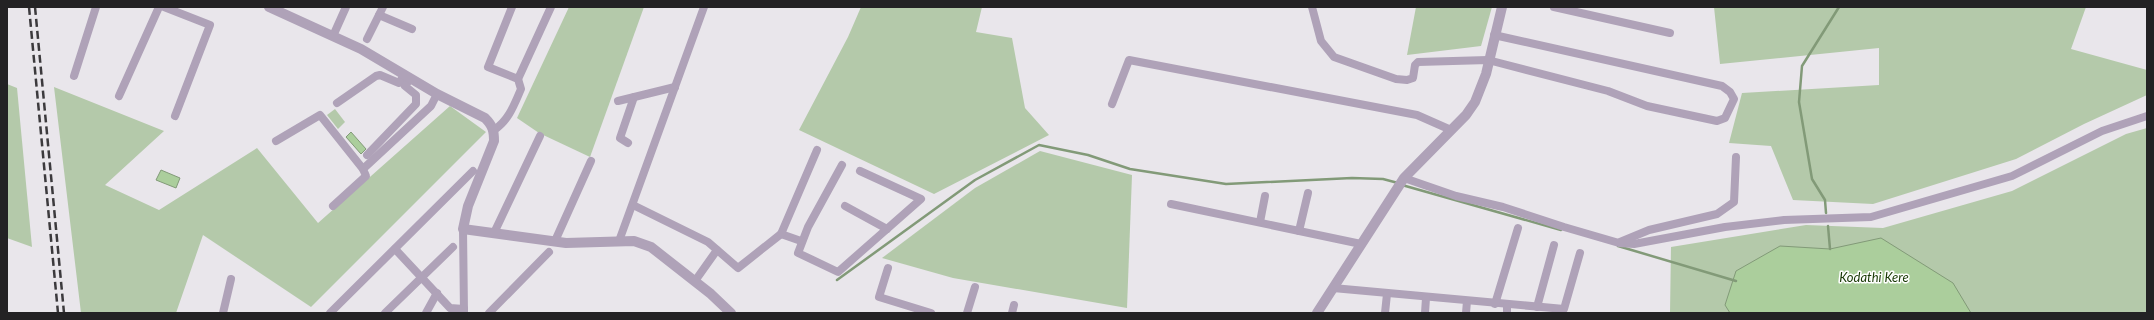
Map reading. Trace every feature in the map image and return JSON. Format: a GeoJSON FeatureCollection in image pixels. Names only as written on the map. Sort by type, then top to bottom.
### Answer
{"type":"FeatureCollection","features":[{"type":"Feature","properties":{"kind":"street"},"geometry":{"type":"LineString","coordinates":[[74,76],[96,7]]}},
{"type":"Feature","properties":{"kind":"street"},"geometry":{"type":"LineString","coordinates":[[119,96],[159,7]]}},
{"type":"Feature","properties":{"kind":"street"},"geometry":{"type":"LineString","coordinates":[[164,7],[210,25],[175,116]]}},
{"type":"Feature","properties":{"kind":"street"},"geometry":{"type":"LineString","coordinates":[[269,7],[285,10],[361,50],[404,81],[416,95],[416,104],[367,155]]}},
{"type":"Feature","properties":{"kind":"street"},"geometry":{"type":"LineString","coordinates":[[334,36],[346,7]]}},
{"type":"Feature","properties":{"kind":"street"},"geometry":{"type":"LineString","coordinates":[[512,7],[488,67],[518,79]]}},
{"type":"Feature","properties":{"kind":"street"},"geometry":{"type":"LineString","coordinates":[[494,130],[503,124],[509,116],[521,89],[518,79],[551,7]]}},
{"type":"Feature","properties":{"kind":"street"},"geometry":{"type":"LineString","coordinates":[[619,241],[634,205],[704,7]]}},
{"type":"Feature","properties":{"kind":"street"},"geometry":{"type":"LineString","coordinates":[[1312,7],[1321,40],[1334,57],[1396,79],[1407,80],[1413,78],[1415,65],[1418,62],[1488,60],[1608,91],[1647,106],[1717,121],[1725,118],[1734,99],[1730,92],[1722,86],[1494,35]]}},
{"type":"Feature","properties":{"kind":"street"},"geometry":{"type":"LineString","coordinates":[[1317,313],[1404,178],[1466,115],[1475,102],[1486,74],[1488,60],[1502,7]]}},
{"type":"Feature","properties":{"kind":"street"},"geometry":{"type":"LineString","coordinates":[[1554,7],[1670,33]]}},
{"type":"Feature","properties":{"kind":"street"},"geometry":{"type":"LineString","coordinates":[[367,40],[381,11],[412,29]]}},
{"type":"Feature","properties":{"kind":"street"},"geometry":{"type":"LineString","coordinates":[[1112,104],[1129,60],[1417,115],[1451,130]]}},
{"type":"Feature","properties":{"kind":"street"},"geometry":{"type":"LineString","coordinates":[[337,103],[376,76],[380,75],[404,81],[437,94],[485,118],[494,130],[494,141],[468,206],[463,229],[464,311],[450,308],[447,309],[437,293],[395,249]]}},
{"type":"Feature","properties":{"kind":"street"},"geometry":{"type":"LineString","coordinates":[[618,101],[675,87]]}},
{"type":"Feature","properties":{"kind":"street"},"geometry":{"type":"LineString","coordinates":[[363,169],[430,106],[437,94]]}},
{"type":"Feature","properties":{"kind":"street"},"geometry":{"type":"LineString","coordinates":[[628,143],[620,138],[634,97]]}},
{"type":"Feature","properties":{"kind":"street"},"geometry":{"type":"LineString","coordinates":[[276,141],[320,115],[363,169],[366,176],[333,206]]}},
{"type":"Feature","properties":{"kind":"street"},"geometry":{"type":"LineString","coordinates":[[1404,178],[1619,243],[1634,244],[1725,227],[1784,220],[1871,217],[2012,176],[2102,131],[2147,116]]}},
{"type":"Feature","properties":{"kind":"street"},"geometry":{"type":"LineString","coordinates":[[494,233],[540,136]]}},
{"type":"Feature","properties":{"kind":"street"},"geometry":{"type":"LineString","coordinates":[[634,205],[708,242],[738,268],[780,234],[817,150]]}},
{"type":"Feature","properties":{"kind":"street"},"geometry":{"type":"LineString","coordinates":[[1619,243],[1649,230],[1723,211],[1734,202],[1736,157]]}},
{"type":"Feature","properties":{"kind":"street"},"geometry":{"type":"LineString","coordinates":[[555,241],[591,161]]}},
{"type":"Feature","properties":{"kind":"street"},"geometry":{"type":"LineString","coordinates":[[842,165],[801,241],[798,253],[838,272],[921,199],[860,171]]}},
{"type":"Feature","properties":{"kind":"street"},"geometry":{"type":"LineString","coordinates":[[330,313],[473,171]]}},
{"type":"Feature","properties":{"kind":"street"},"geometry":{"type":"LineString","coordinates":[[1299,231],[1308,193]]}},
{"type":"Feature","properties":{"kind":"street"},"geometry":{"type":"LineString","coordinates":[[1260,222],[1265,196]]}},
{"type":"Feature","properties":{"kind":"street"},"geometry":{"type":"LineString","coordinates":[[1171,204],[1361,244]]}},
{"type":"Feature","properties":{"kind":"street"},"geometry":{"type":"LineString","coordinates":[[845,206],[887,229]]}},
{"type":"Feature","properties":{"kind":"street"},"geometry":{"type":"LineString","coordinates":[[1495,304],[1518,228]]}},
{"type":"Feature","properties":{"kind":"street"},"geometry":{"type":"LineString","coordinates":[[463,229],[555,241],[588,243],[634,241],[651,247],[696,281],[731,313]]}},
{"type":"Feature","properties":{"kind":"street"},"geometry":{"type":"LineString","coordinates":[[780,234],[801,241]]}},
{"type":"Feature","properties":{"kind":"street"},"geometry":{"type":"LineString","coordinates":[[1537,307],[1554,245]]}},
{"type":"Feature","properties":{"kind":"street"},"geometry":{"type":"LineString","coordinates":[[385,313],[453,247]]}},
{"type":"Feature","properties":{"kind":"street"},"geometry":{"type":"LineString","coordinates":[[696,281],[717,250]]}},
{"type":"Feature","properties":{"kind":"street"},"geometry":{"type":"LineString","coordinates":[[488,313],[549,252]]}},
{"type":"Feature","properties":{"kind":"street"},"geometry":{"type":"LineString","coordinates":[[1333,288],[1495,304],[1507,309],[1537,307],[1564,311],[1580,253]]}},
{"type":"Feature","properties":{"kind":"street"},"geometry":{"type":"LineString","coordinates":[[888,268],[879,297],[931,313]]}},
{"type":"Feature","properties":{"kind":"street"},"geometry":{"type":"LineString","coordinates":[[223,313],[231,279]]}},
{"type":"Feature","properties":{"kind":"street"},"geometry":{"type":"LineString","coordinates":[[967,313],[975,287]]}},
{"type":"Feature","properties":{"kind":"street"},"geometry":{"type":"LineString","coordinates":[[426,313],[437,293]]}},
{"type":"Feature","properties":{"kind":"street"},"geometry":{"type":"LineString","coordinates":[[1384,313],[1387,294]]}},
{"type":"Feature","properties":{"kind":"street"},"geometry":{"type":"LineString","coordinates":[[1425,313],[1426,298]]}},
{"type":"Feature","properties":{"kind":"street"},"geometry":{"type":"LineString","coordinates":[[1466,313],[1467,301]]}},
{"type":"Feature","properties":{"kind":"shaded area"},"geometry":{"type":"Polygon","coordinates":[[[569,7],[644,7],[590,157],[539,133],[517,118],[569,7]]]}},
{"type":"Feature","properties":{"kind":"shaded area"},"geometry":{"type":"Polygon","coordinates":[[[861,7],[982,7],[976,32],[1012,38],[1025,108],[1049,135],[934,194],[799,130],[848,37],[861,7]]]}},
{"type":"Feature","properties":{"kind":"shaded area"},"geometry":{"type":"Polygon","coordinates":[[[1416,7],[1492,7],[1481,46],[1407,55],[1416,7]]]}},
{"type":"Feature","properties":{"kind":"shaded area"},"geometry":{"type":"Polygon","coordinates":[[[1714,7],[2086,7],[2071,49],[2147,70],[2147,95],[2084,124],[2016,159],[1873,204],[1793,200],[1771,146],[1729,143],[1742,93],[1879,85],[1879,48],[1720,64],[1714,7]]]}},
{"type":"Feature","properties":{"kind":"shaded area"},"geometry":{"type":"Polygon","coordinates":[[[7,84],[17,88],[32,247],[7,238],[7,84]]]}},
{"type":"Feature","properties":{"kind":"shaded area"},"geometry":{"type":"Polygon","coordinates":[[[54,87],[164,131],[105,185],[159,210],[257,148],[318,223],[450,106],[486,132],[311,307],[203,235],[176,313],[81,313],[54,87]]]}},
{"type":"Feature","properties":{"kind":"shaded area"},"geometry":{"type":"Polygon","coordinates":[[[335,109],[345,122],[338,129],[327,115],[335,109]]]}},
{"type":"Feature","properties":{"kind":"shaded area"},"geometry":{"type":"Polygon","coordinates":[[[2147,128],[2147,313],[1670,313],[1671,247],[1806,225],[1883,228],[2012,191],[2126,134],[2147,128]]]}},
{"type":"Feature","properties":{"kind":"shaded area"},"geometry":{"type":"Polygon","coordinates":[[[1040,151],[1132,175],[1127,308],[953,278],[882,258],[975,188],[1040,151]]]}},
{"type":"Feature","properties":{"kind":"water"},"geometry":{"type":"Polygon","coordinates":[[[351,132],[366,149],[361,154],[346,137],[351,132]]]}},
{"type":"Feature","properties":{"kind":"water"},"geometry":{"type":"Polygon","coordinates":[[[161,170],[180,178],[176,188],[156,180],[161,170]]]}},
{"type":"Feature","properties":{"kind":"water","name":"Kodathi Kere"},"geometry":{"type":"Polygon","coordinates":[[[1881,238],[1953,283],[1971,313],[1730,313],[1725,305],[1736,271],[1780,246],[1830,249],[1881,238]]]}},
{"type":"Feature","properties":{"kind":"waterway"},"geometry":{"type":"LineString","coordinates":[[1826,213],[1825,200],[1812,179],[1799,102],[1802,66],[1839,7]]}},
{"type":"Feature","properties":{"kind":"waterway"},"geometry":{"type":"LineString","coordinates":[[837,280],[975,180],[1039,145],[1088,155],[1130,169],[1226,184],[1352,178],[1383,179],[1398,183]]}},
{"type":"Feature","properties":{"kind":"waterway"},"geometry":{"type":"LineString","coordinates":[[1402,185],[1561,230]]}},
{"type":"Feature","properties":{"kind":"waterway"},"geometry":{"type":"LineString","coordinates":[[1828,226],[1830,249]]}},
{"type":"Feature","properties":{"kind":"waterway"},"geometry":{"type":"LineString","coordinates":[[1618,246],[1736,281]]}},
{"type":"Feature","properties":{"kind":"railway"},"geometry":{"type":"LineString","coordinates":[[29,7],[58,313]]}},
{"type":"Feature","properties":{"kind":"railway"},"geometry":{"type":"LineString","coordinates":[[35,7],[64,313]]}}]}
